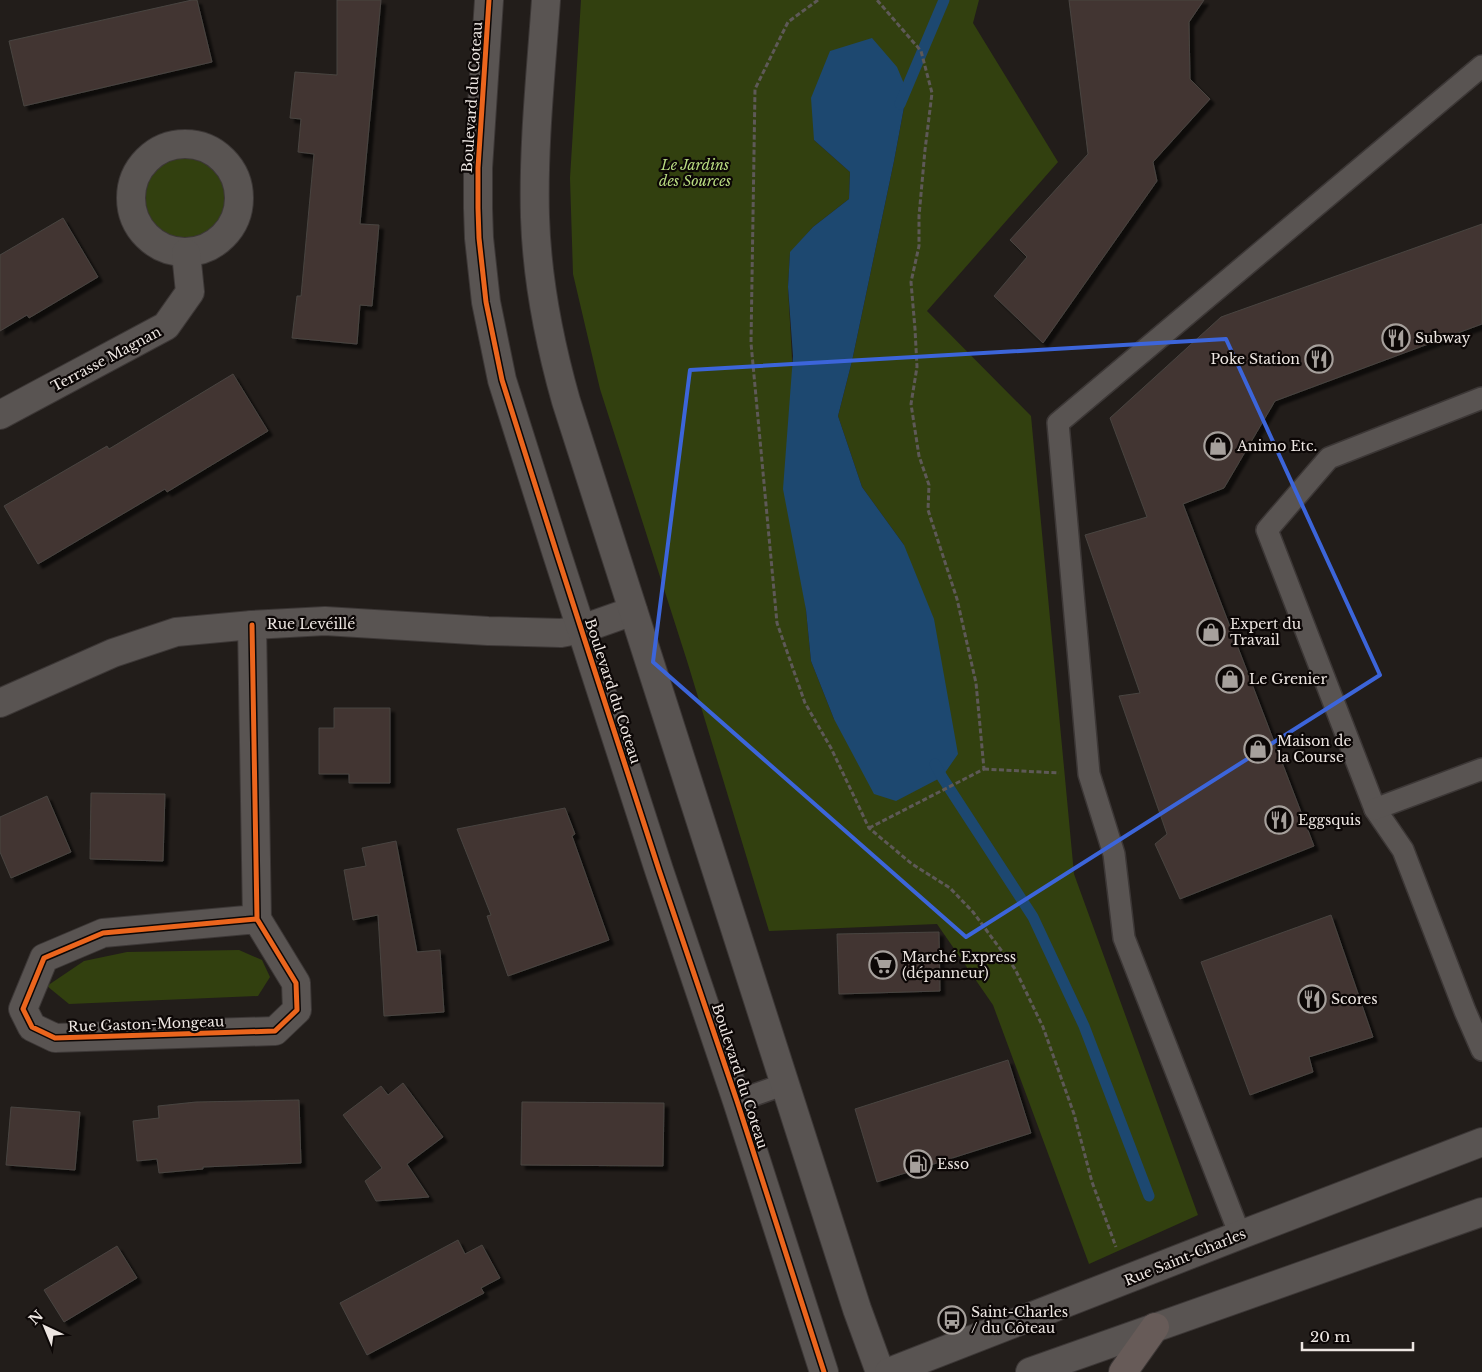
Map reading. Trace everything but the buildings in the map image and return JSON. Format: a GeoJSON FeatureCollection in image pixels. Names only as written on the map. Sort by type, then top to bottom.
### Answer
{"type":"FeatureCollection","features":[{"type":"Feature","properties":{"kind":"highway"},"geometry":{"type":"LineString","coordinates":[[1123,1372],[1155,1327]]}},
{"type":"Feature","properties":{"kind":"street","name":"Boulevard du Coteau"},"geometry":{"type":"LineString","coordinates":[[489,0],[478,168],[479,238],[486,302],[502,380],[659,870],[737,1100],[824,1372]]}},
{"type":"Feature","properties":{"kind":"street"},"geometry":{"type":"LineString","coordinates":[[546,0],[535,182],[535,218],[541,284],[554,359],[857,1309],[880,1372]]}},
{"type":"Feature","properties":{"kind":"street","name":"Terrasse Magnan"},"geometry":{"type":"LineString","coordinates":[[0,415],[166,326],[190,292],[186,253]]}},
{"type":"Feature","properties":{"kind":"street","name":"Rue Levéillé"},"geometry":{"type":"LineString","coordinates":[[0,702],[113,653],[176,632],[252,624],[325,621],[549,634],[582,629],[633,611]]}},
{"type":"Feature","properties":{"kind":"street"},"geometry":{"type":"LineString","coordinates":[[252,624],[257,919]]}},
{"type":"Feature","properties":{"kind":"street","name":"Rue Gaston-Mongeau"},"geometry":{"type":"LineString","coordinates":[[257,919],[296,983],[297,1010],[275,1031],[55,1038],[32,1027],[23,1009],[44,958],[103,933],[257,919]]}},
{"type":"Feature","properties":{"kind":"street","name":"Rue Saint-Charles"},"geometry":{"type":"LineString","coordinates":[[889,1372],[1482,1142]]}},
{"type":"Feature","properties":{"kind":"street"},"geometry":{"type":"LineString","coordinates":[[1030,1372],[1482,1212]]}},
{"type":"Feature","properties":{"kind":"lane"},"geometry":{"type":"LineString","coordinates":[[1240,1235],[1124,938],[1114,854],[1089,774],[1058,422],[1482,66]]}},
{"type":"Feature","properties":{"kind":"lane"},"geometry":{"type":"LineString","coordinates":[[1482,398],[1329,458],[1267,530],[1375,809],[1403,850],[1482,1050]]}},
{"type":"Feature","properties":{"kind":"lane"},"geometry":{"type":"LineString","coordinates":[[1375,809],[1482,769]]}},
{"type":"Feature","properties":{"kind":"lane"},"geometry":{"type":"LineString","coordinates":[[737,1100],[785,1084]]}},
{"type":"Feature","properties":{"kind":"path"},"geometry":{"type":"LineString","coordinates":[[818,0],[788,22],[755,89],[751,343],[777,623],[805,704],[831,748],[869,828],[912,864],[950,888],[974,912],[1015,969],[1046,1036],[1074,1114],[1092,1182],[1118,1255]]}},
{"type":"Feature","properties":{"kind":"path"},"geometry":{"type":"LineString","coordinates":[[877,0],[921,51],[932,93],[919,216],[920,246],[911,282],[917,367],[911,404],[919,456],[929,485],[928,510],[957,599],[976,683],[984,769]]}},
{"type":"Feature","properties":{"kind":"path"},"geometry":{"type":"LineString","coordinates":[[869,828],[984,769],[1089,774]]}},
{"type":"Feature","properties":{"kind":"highlighted area"},"geometry":{"type":"Polygon","coordinates":[[[1226,339],[1380,675],[966,937],[653,662],[690,370],[1226,339]]]}},
{"type":"Feature","properties":{"kind":"green space","name":"Le Jardins des Sources"},"geometry":{"type":"Polygon","coordinates":[[[581,0],[979,0],[973,23],[1058,162],[927,311],[1031,416],[1074,874],[1198,1215],[1089,1264],[993,1005],[937,924],[769,931],[688,664],[600,389],[573,274],[570,178],[581,0]],[[907,91],[814,140],[850,172],[849,199],[813,227],[790,253],[788,287],[806,610],[811,661],[834,719],[904,545],[862,487],[838,416],[852,361],[907,91]]]}},
{"type":"Feature","properties":{"kind":"green space"},"geometry":{"type":"Polygon","coordinates":[[[178,156],[194,156],[209,163],[220,174],[227,189],[224,213],[215,226],[194,238],[178,238],[163,231],[152,220],[145,205],[145,189],[152,174],[163,163],[178,156]]]}},
{"type":"Feature","properties":{"kind":"green space"},"geometry":{"type":"Polygon","coordinates":[[[239,950],[262,960],[270,977],[258,996],[69,1004],[47,986],[84,961],[127,952],[239,950]]]}},
{"type":"Feature","properties":{"kind":"water"},"geometry":{"type":"Polygon","coordinates":[[[872,38],[897,67],[907,91],[852,361],[838,416],[862,487],[904,545],[934,619],[958,754],[942,777],[896,801],[874,794],[834,719],[811,661],[806,610],[783,489],[793,356],[788,287],[790,252],[813,227],[849,199],[850,172],[814,140],[811,98],[830,51],[872,38]]]}},
{"type":"Feature","properties":{"kind":"waterway"},"geometry":{"type":"LineString","coordinates":[[900,104],[944,0]]}},
{"type":"Feature","properties":{"kind":"waterway"},"geometry":{"type":"LineString","coordinates":[[935,764],[1033,917],[1084,1026],[1149,1196]]}},
{"type":"Feature","properties":{"kind":"cycle path"},"geometry":{"type":"LineString","coordinates":[[489,0],[478,168],[479,238],[486,302],[502,380],[659,870],[737,1101],[824,1372]]}},
{"type":"Feature","properties":{"kind":"cycle path"},"geometry":{"type":"LineString","coordinates":[[252,625],[257,919],[296,983],[297,1010],[275,1031],[55,1038],[32,1027],[23,1009],[44,958],[103,933],[257,919]]}},
{"type":"Feature","properties":{"kind":"place","name":"Subway"},"geometry":{"type":"Point","coordinates":[1396,338]}},
{"type":"Feature","properties":{"kind":"place","name":"Poke Station"},"geometry":{"type":"Point","coordinates":[1319,359]}},
{"type":"Feature","properties":{"kind":"place","name":"Animo Etc."},"geometry":{"type":"Point","coordinates":[1218,446]}},
{"type":"Feature","properties":{"kind":"place","name":"Expert du Travail"},"geometry":{"type":"Point","coordinates":[1211,632]}},
{"type":"Feature","properties":{"kind":"place","name":"Le Grenier"},"geometry":{"type":"Point","coordinates":[1230,679]}},
{"type":"Feature","properties":{"kind":"place","name":"Maison de la Course"},"geometry":{"type":"Point","coordinates":[1258,749]}},
{"type":"Feature","properties":{"kind":"place","name":"Eggsquis"},"geometry":{"type":"Point","coordinates":[1279,820]}},
{"type":"Feature","properties":{"kind":"place","name":"Marché Express (dépanneur)"},"geometry":{"type":"Point","coordinates":[883,965]}},
{"type":"Feature","properties":{"kind":"place","name":"Scores"},"geometry":{"type":"Point","coordinates":[1312,999]}},
{"type":"Feature","properties":{"kind":"place","name":"Esso"},"geometry":{"type":"Point","coordinates":[918,1164]}},
{"type":"Feature","properties":{"kind":"place","name":"Saint-Charles / du Côteau"},"geometry":{"type":"Point","coordinates":[952,1320]}}]}
